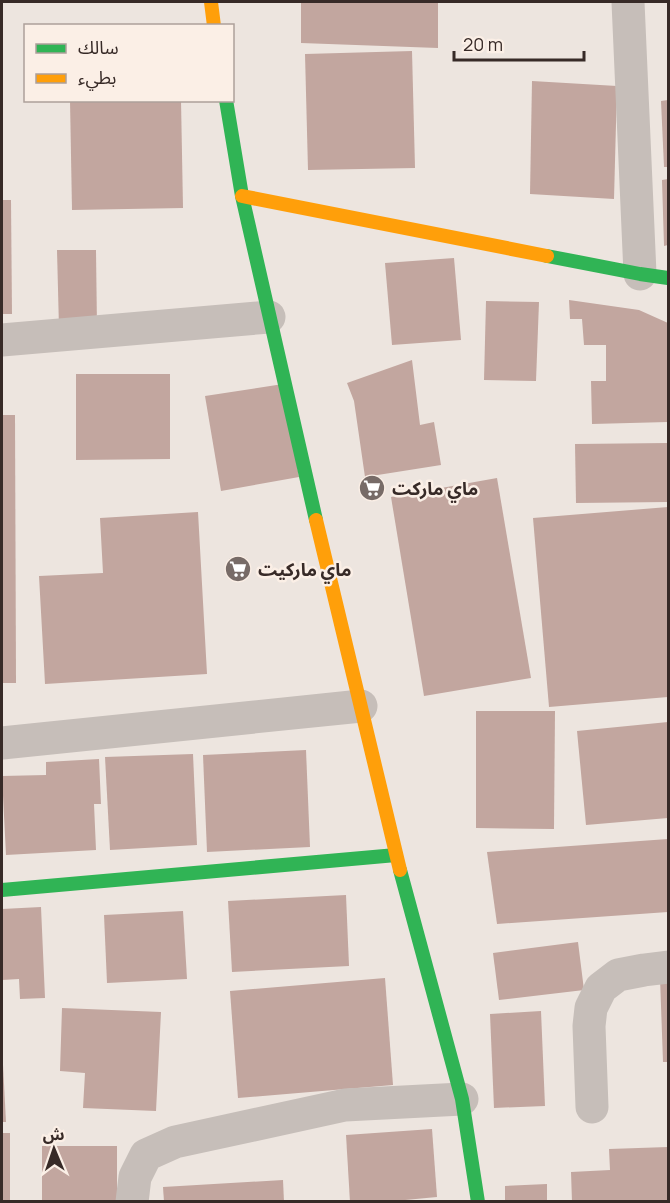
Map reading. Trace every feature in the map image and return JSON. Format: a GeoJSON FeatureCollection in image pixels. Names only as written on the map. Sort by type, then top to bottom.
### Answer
{"type":"FeatureCollection","features":[{"type":"Feature","properties":{"kind":"main road"},"geometry":{"type":"LineString","coordinates":[[211,2],[214,24]]}},
{"type":"Feature","properties":{"kind":"main road"},"geometry":{"type":"LineString","coordinates":[[226,102],[242,196],[292,420],[396,855],[462,1099],[478,1202]]}},
{"type":"Feature","properties":{"kind":"main road"},"geometry":{"type":"LineString","coordinates":[[242,196],[654,276]]}},
{"type":"Feature","properties":{"kind":"main road"},"geometry":{"type":"LineString","coordinates":[[2,890],[396,855]]}},
{"type":"Feature","properties":{"kind":"street"},"geometry":{"type":"LineString","coordinates":[[628,2],[654,276]]}},
{"type":"Feature","properties":{"kind":"street"},"geometry":{"type":"LineString","coordinates":[[2,340],[269,317]]}},
{"type":"Feature","properties":{"kind":"street"},"geometry":{"type":"LineString","coordinates":[[2,743],[361,706]]}},
{"type":"Feature","properties":{"kind":"street"},"geometry":{"type":"LineString","coordinates":[[592,1107],[589,1026],[591,1008],[601,988],[618,975],[669,967]]}},
{"type":"Feature","properties":{"kind":"street"},"geometry":{"type":"LineString","coordinates":[[132,1202],[135,1177],[146,1155],[175,1142],[345,1105],[462,1099]]}},
{"type":"Feature","properties":{"kind":"building"},"geometry":{"type":"Polygon","coordinates":[[[301,2],[438,2],[438,48],[301,43],[301,2]]]}},
{"type":"Feature","properties":{"kind":"building"},"geometry":{"type":"Polygon","coordinates":[[[412,51],[415,168],[308,170],[305,54],[412,51]]]}},
{"type":"Feature","properties":{"kind":"building"},"geometry":{"type":"Polygon","coordinates":[[[532,81],[617,86],[614,199],[530,194],[532,81]]]}},
{"type":"Feature","properties":{"kind":"building"},"geometry":{"type":"Polygon","coordinates":[[[668,100],[668,167],[664,167],[661,101],[668,100]]]}},
{"type":"Feature","properties":{"kind":"building"},"geometry":{"type":"Polygon","coordinates":[[[70,102],[181,102],[183,208],[72,210],[70,102]]]}},
{"type":"Feature","properties":{"kind":"building"},"geometry":{"type":"Polygon","coordinates":[[[668,179],[668,245],[664,246],[662,180],[668,179]]]}},
{"type":"Feature","properties":{"kind":"building"},"geometry":{"type":"Polygon","coordinates":[[[2,200],[11,200],[12,314],[2,314],[2,200]]]}},
{"type":"Feature","properties":{"kind":"building"},"geometry":{"type":"Polygon","coordinates":[[[57,250],[96,250],[97,328],[59,328],[57,250]]]}},
{"type":"Feature","properties":{"kind":"building"},"geometry":{"type":"Polygon","coordinates":[[[454,258],[461,340],[392,345],[385,263],[454,258]]]}},
{"type":"Feature","properties":{"kind":"building"},"geometry":{"type":"Polygon","coordinates":[[[569,300],[639,310],[668,323],[668,422],[592,424],[591,381],[606,381],[606,345],[584,345],[582,319],[570,319],[569,300]]]}},
{"type":"Feature","properties":{"kind":"building"},"geometry":{"type":"Polygon","coordinates":[[[486,301],[539,302],[536,381],[484,380],[486,301]]]}},
{"type":"Feature","properties":{"kind":"building"},"geometry":{"type":"Polygon","coordinates":[[[412,360],[420,425],[434,422],[441,465],[365,477],[354,401],[347,383],[412,360]]]}},
{"type":"Feature","properties":{"kind":"building"},"geometry":{"type":"Polygon","coordinates":[[[76,374],[170,374],[170,459],[76,460],[76,374]]]}},
{"type":"Feature","properties":{"kind":"building"},"geometry":{"type":"Polygon","coordinates":[[[283,384],[299,477],[221,491],[205,396],[283,384]]]}},
{"type":"Feature","properties":{"kind":"building"},"geometry":{"type":"Polygon","coordinates":[[[2,415],[15,415],[16,683],[2,683],[2,415]]]}},
{"type":"Feature","properties":{"kind":"building"},"geometry":{"type":"Polygon","coordinates":[[[668,443],[668,502],[576,503],[575,444],[668,443]]]}},
{"type":"Feature","properties":{"kind":"building"},"geometry":{"type":"Polygon","coordinates":[[[497,478],[531,678],[424,696],[391,497],[497,478]]]}},
{"type":"Feature","properties":{"kind":"building"},"geometry":{"type":"Polygon","coordinates":[[[668,507],[668,697],[549,707],[533,518],[668,507]]]}},
{"type":"Feature","properties":{"kind":"building"},"geometry":{"type":"Polygon","coordinates":[[[198,512],[207,674],[45,684],[39,576],[103,573],[100,518],[198,512]]]}},
{"type":"Feature","properties":{"kind":"building"},"geometry":{"type":"Polygon","coordinates":[[[476,711],[555,711],[554,829],[476,828],[476,711]]]}},
{"type":"Feature","properties":{"kind":"building"},"geometry":{"type":"Polygon","coordinates":[[[668,722],[668,818],[586,825],[577,731],[668,722]]]}},
{"type":"Feature","properties":{"kind":"building"},"geometry":{"type":"Polygon","coordinates":[[[306,750],[310,847],[207,852],[203,755],[306,750]]]}},
{"type":"Feature","properties":{"kind":"building"},"geometry":{"type":"Polygon","coordinates":[[[193,754],[197,845],[110,850],[105,757],[193,754]]]}},
{"type":"Feature","properties":{"kind":"building"},"geometry":{"type":"Polygon","coordinates":[[[99,759],[101,804],[94,804],[96,850],[6,855],[2,776],[46,775],[46,762],[99,759]]]}},
{"type":"Feature","properties":{"kind":"building"},"geometry":{"type":"Polygon","coordinates":[[[668,839],[668,912],[497,924],[487,852],[668,839]]]}},
{"type":"Feature","properties":{"kind":"building"},"geometry":{"type":"Polygon","coordinates":[[[346,895],[349,966],[232,972],[228,901],[346,895]]]}},
{"type":"Feature","properties":{"kind":"building"},"geometry":{"type":"Polygon","coordinates":[[[41,907],[45,998],[20,999],[19,979],[2,980],[2,909],[41,907]]]}},
{"type":"Feature","properties":{"kind":"building"},"geometry":{"type":"Polygon","coordinates":[[[183,911],[187,979],[107,983],[104,915],[183,911]]]}},
{"type":"Feature","properties":{"kind":"building"},"geometry":{"type":"Polygon","coordinates":[[[578,942],[584,990],[499,1000],[493,953],[578,942]]]}},
{"type":"Feature","properties":{"kind":"building"},"geometry":{"type":"Polygon","coordinates":[[[660,977],[668,977],[668,1062],[663,1062],[660,977]]]}},
{"type":"Feature","properties":{"kind":"building"},"geometry":{"type":"Polygon","coordinates":[[[385,978],[393,1085],[238,1098],[230,991],[385,978]]]}},
{"type":"Feature","properties":{"kind":"building"},"geometry":{"type":"Polygon","coordinates":[[[62,1008],[161,1012],[156,1111],[83,1108],[85,1073],[60,1071],[62,1008]]]}},
{"type":"Feature","properties":{"kind":"building"},"geometry":{"type":"Polygon","coordinates":[[[541,1011],[545,1106],[494,1108],[490,1014],[541,1011]]]}},
{"type":"Feature","properties":{"kind":"building"},"geometry":{"type":"Polygon","coordinates":[[[3,1065],[6,1122],[2,1122],[3,1065]]]}},
{"type":"Feature","properties":{"kind":"building"},"geometry":{"type":"Polygon","coordinates":[[[432,1129],[437,1197],[384,1202],[350,1202],[346,1135],[432,1129]]]}},
{"type":"Feature","properties":{"kind":"building"},"geometry":{"type":"Polygon","coordinates":[[[2,1133],[10,1133],[10,1201],[2,1202],[2,1133]]]}},
{"type":"Feature","properties":{"kind":"building"},"geometry":{"type":"Polygon","coordinates":[[[42,1146],[117,1146],[117,1202],[42,1202],[42,1146]]]}},
{"type":"Feature","properties":{"kind":"building"},"geometry":{"type":"Polygon","coordinates":[[[668,1147],[668,1202],[572,1202],[571,1172],[610,1170],[609,1149],[668,1147]]]}},
{"type":"Feature","properties":{"kind":"building"},"geometry":{"type":"Polygon","coordinates":[[[283,1180],[284,1202],[164,1202],[163,1187],[283,1180]]]}},
{"type":"Feature","properties":{"kind":"building"},"geometry":{"type":"Polygon","coordinates":[[[547,1184],[547,1202],[505,1202],[505,1186],[547,1184]]]}},
{"type":"Feature","properties":{"kind":"traffic: fast"},"geometry":{"type":"LineString","coordinates":[[226,102],[242,196],[316,520]]}},
{"type":"Feature","properties":{"kind":"traffic: fast"},"geometry":{"type":"LineString","coordinates":[[547,256],[668,278]]}},
{"type":"Feature","properties":{"kind":"traffic: fast"},"geometry":{"type":"LineString","coordinates":[[2,890],[396,855]]}},
{"type":"Feature","properties":{"kind":"traffic: fast"},"geometry":{"type":"LineString","coordinates":[[400,870],[462,1099],[478,1202]]}},
{"type":"Feature","properties":{"kind":"traffic: slow"},"geometry":{"type":"LineString","coordinates":[[211,2],[214,24]]}},
{"type":"Feature","properties":{"kind":"traffic: slow"},"geometry":{"type":"LineString","coordinates":[[242,196],[547,256]]}},
{"type":"Feature","properties":{"kind":"traffic: slow"},"geometry":{"type":"LineString","coordinates":[[316,520],[400,870]]}},
{"type":"Feature","properties":{"kind":"place","name":"ماي ماركت"},"geometry":{"type":"Point","coordinates":[372,488]}},
{"type":"Feature","properties":{"kind":"place","name":"ماي ماركيت"},"geometry":{"type":"Point","coordinates":[238,569]}}]}
